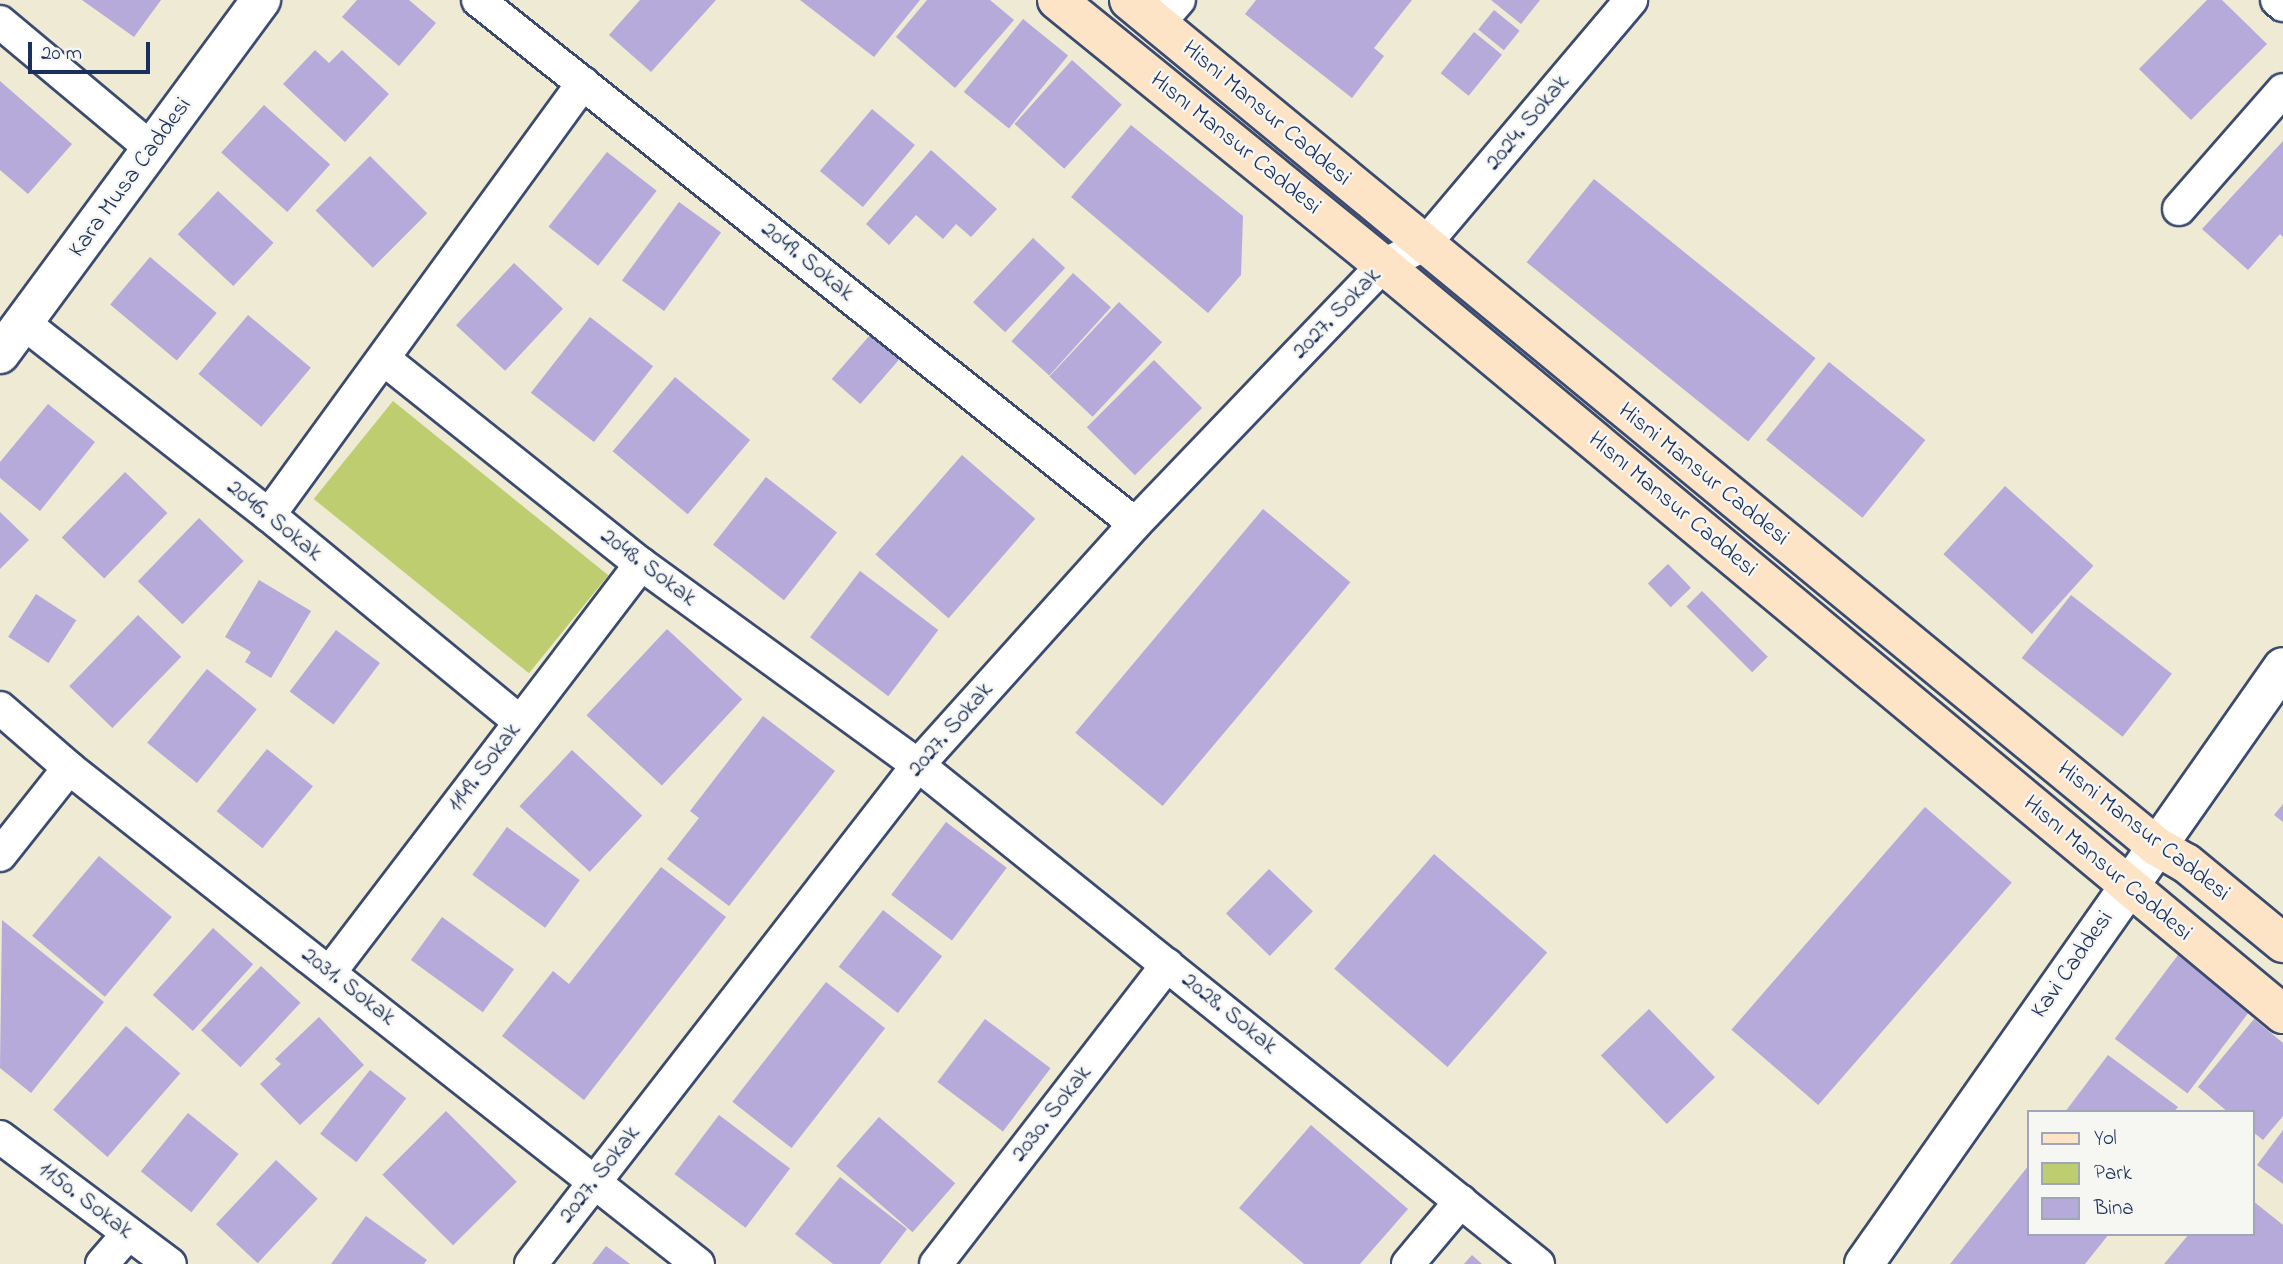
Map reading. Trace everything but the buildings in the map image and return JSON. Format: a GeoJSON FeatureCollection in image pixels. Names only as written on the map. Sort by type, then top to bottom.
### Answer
{"type":"FeatureCollection","features":[{"type":"Feature","properties":{"kind":"main road","name":"Hısnı Mansur Caddesi"},"geometry":{"type":"LineString","coordinates":[[1057,0],[1383,265],[2283,1014]]}},
{"type":"Feature","properties":{"kind":"main road","name":"Hisni Mansur Caddesi"},"geometry":{"type":"LineString","coordinates":[[1129,0],[1168,12],[1424,245],[2156,846],[2186,863],[2283,943]]}},
{"type":"Feature","properties":{"kind":"street","name":"Kara Musa Caddesi"},"geometry":{"type":"LineString","coordinates":[[0,354],[25,324],[261,0]]}},
{"type":"Feature","properties":{"kind":"street","name":"2049. Sokak"},"geometry":{"type":"LineString","coordinates":[[478,0],[1135,524]]}},
{"type":"Feature","properties":{"kind":"street","name":"2024. Sokak"},"geometry":{"type":"LineString","coordinates":[[1424,245],[1631,0]]}},
{"type":"Feature","properties":{"kind":"street"},"geometry":{"type":"LineString","coordinates":[[2277,0],[2283,5]]}},
{"type":"Feature","properties":{"kind":"street"},"geometry":{"type":"LineString","coordinates":[[0,22],[152,149]]}},
{"type":"Feature","properties":{"kind":"street"},"geometry":{"type":"LineString","coordinates":[[269,515],[385,360],[583,83]]}},
{"type":"Feature","properties":{"kind":"street"},"geometry":{"type":"LineString","coordinates":[[2179,209],[2283,90]]}},
{"type":"Feature","properties":{"kind":"street","name":"2027. Sokak"},"geometry":{"type":"LineString","coordinates":[[531,1264],[918,765],[1135,524],[1383,265],[1424,245]]}},
{"type":"Feature","properties":{"kind":"street","name":"2046. Sokak"},"geometry":{"type":"LineString","coordinates":[[25,324],[269,515],[520,722]]}},
{"type":"Feature","properties":{"kind":"street","name":"2048. Sokak"},"geometry":{"type":"LineString","coordinates":[[385,360],[640,564],[918,765]]}},
{"type":"Feature","properties":{"kind":"street","name":"1149. Sokak"},"geometry":{"type":"LineString","coordinates":[[330,972],[640,564]]}},
{"type":"Feature","properties":{"kind":"street","name":"Kavi Caddesi"},"geometry":{"type":"LineString","coordinates":[[1864,1264],[2283,667]]}},
{"type":"Feature","properties":{"kind":"street","name":"2031. Sokak"},"geometry":{"type":"LineString","coordinates":[[0,708],[69,768],[698,1264]]}},
{"type":"Feature","properties":{"kind":"street","name":"2028. Sokak"},"geometry":{"type":"LineString","coordinates":[[918,765],[1538,1264]]}},
{"type":"Feature","properties":{"kind":"street"},"geometry":{"type":"LineString","coordinates":[[0,855],[69,768]]}},
{"type":"Feature","properties":{"kind":"street","name":"2030. Sokak"},"geometry":{"type":"LineString","coordinates":[[936,1264],[1167,965]]}},
{"type":"Feature","properties":{"kind":"street","name":"1150. Sokak"},"geometry":{"type":"LineString","coordinates":[[0,1137],[170,1264]]}},
{"type":"Feature","properties":{"kind":"street"},"geometry":{"type":"LineString","coordinates":[[1408,1264],[1461,1200]]}},
{"type":"Feature","properties":{"kind":"street"},"geometry":{"type":"LineString","coordinates":[[102,1264],[128,1234]]}},
{"type":"Feature","properties":{"kind":"green space"},"geometry":{"type":"Polygon","coordinates":[[[393,401],[608,575],[529,673],[314,499],[393,401]]]}}]}
